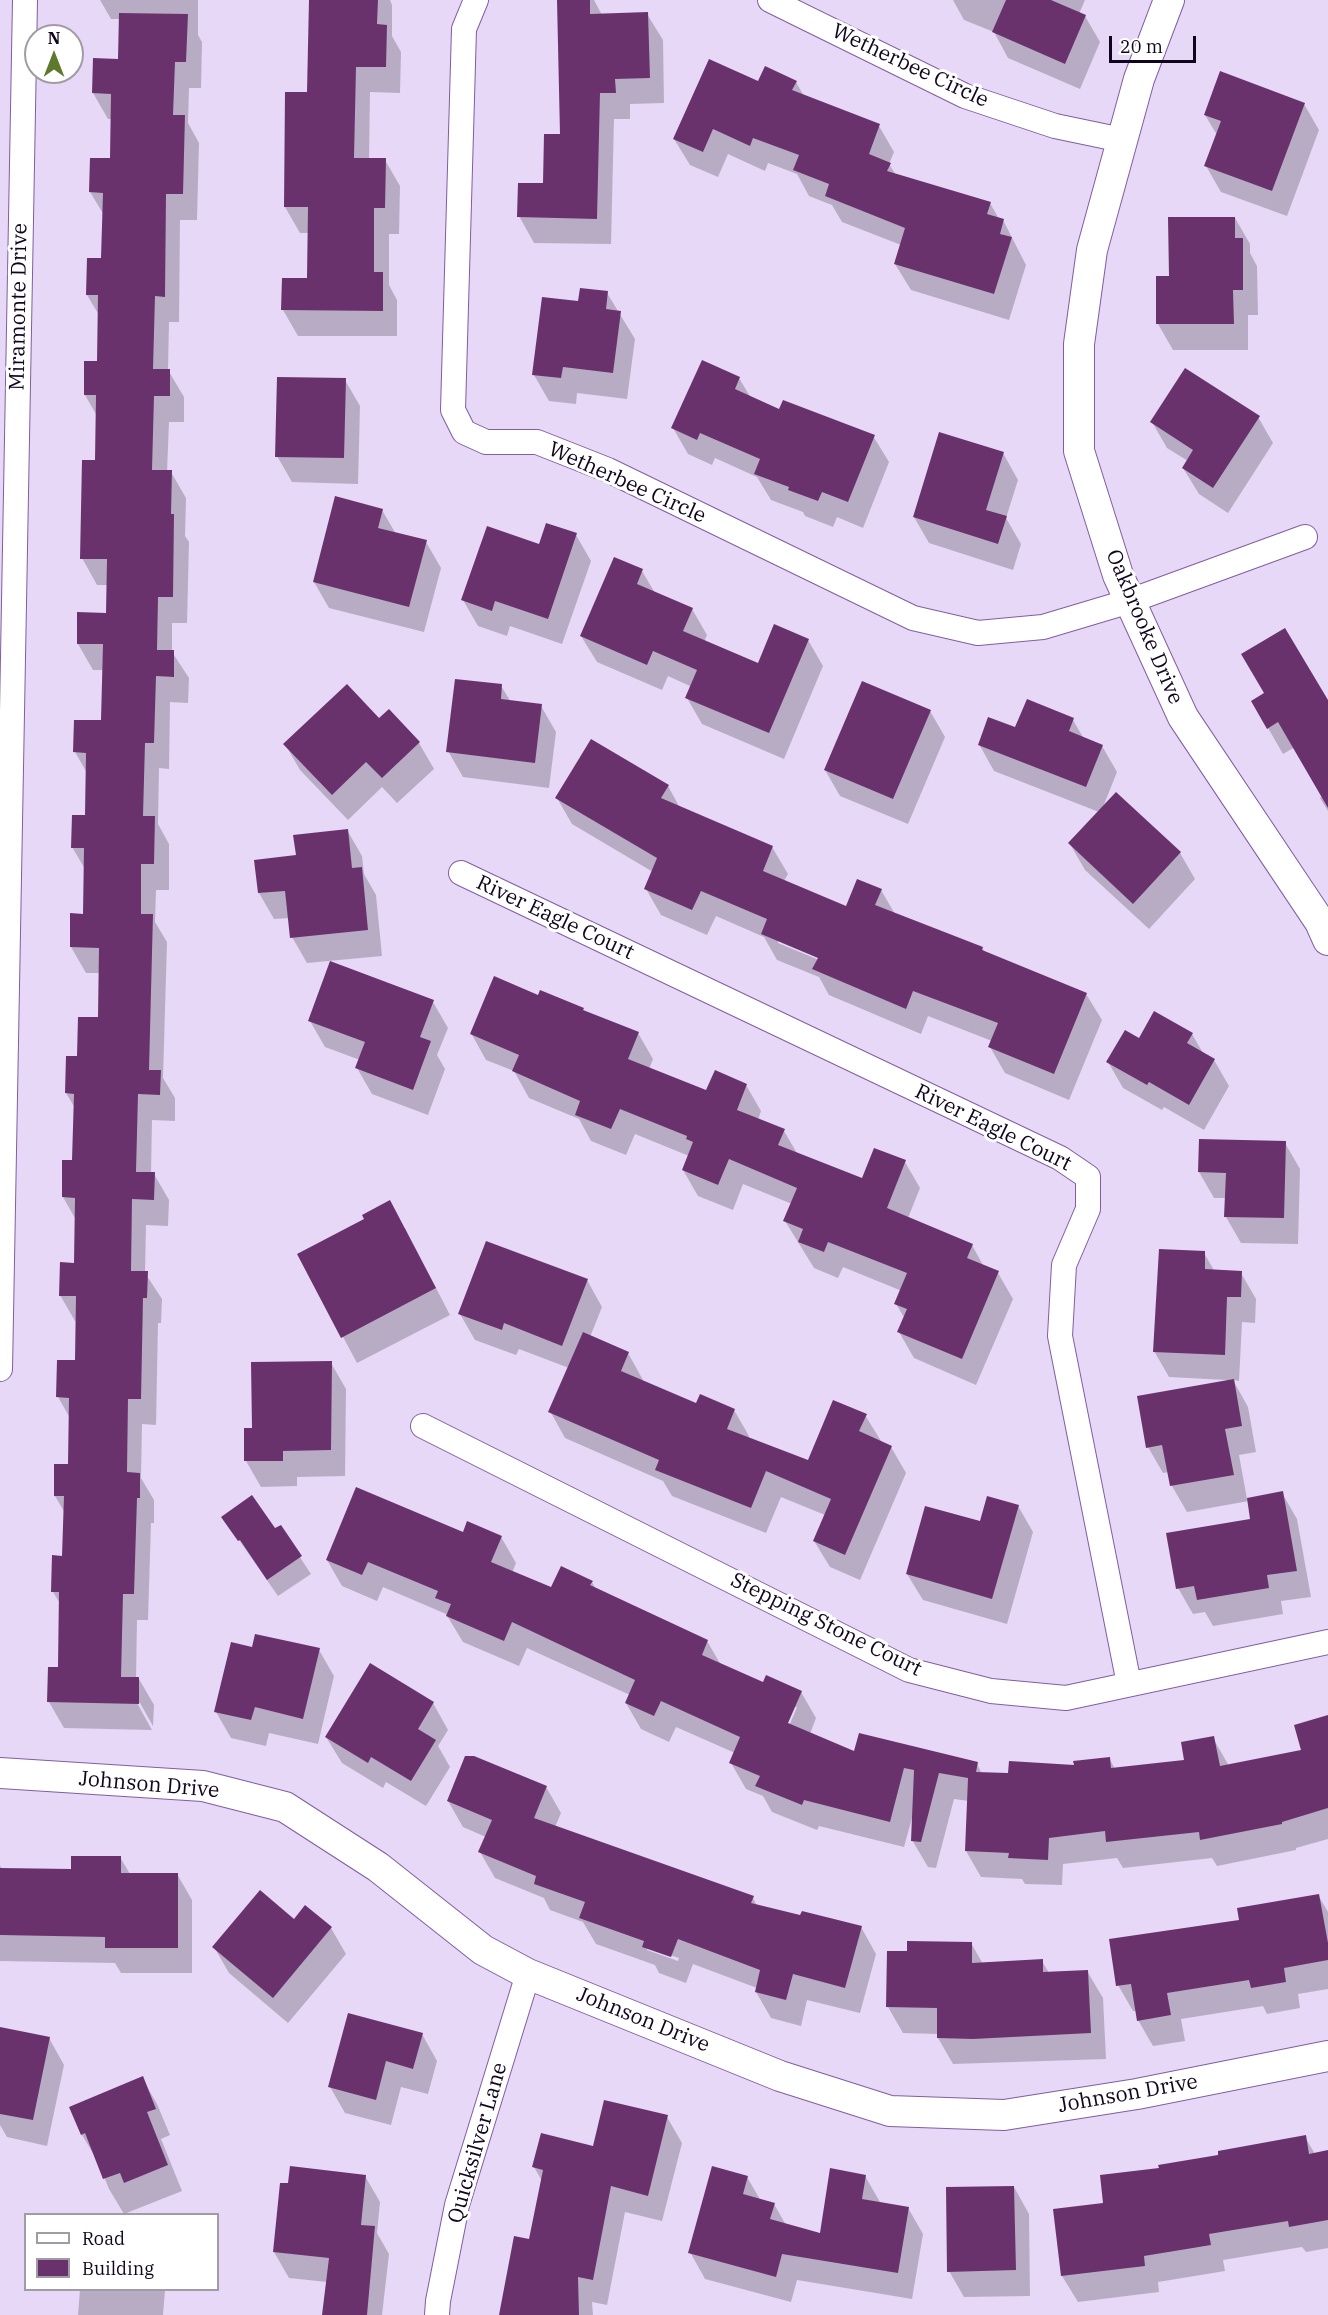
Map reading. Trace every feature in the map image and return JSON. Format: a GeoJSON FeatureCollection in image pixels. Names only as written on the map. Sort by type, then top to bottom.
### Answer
{"type":"FeatureCollection","features":[{"type":"Feature","properties":{"kind":"street","name":"Miramonte Drive"},"geometry":{"type":"LineString","coordinates":[[0,1369],[6,688],[25,0]]}},
{"type":"Feature","properties":{"kind":"street","name":"Wetherbee Circle"},"geometry":{"type":"LineString","coordinates":[[476,0],[464,30],[453,410],[464,432],[486,442],[537,442],[608,470],[914,618],[978,633],[1042,627],[1130,601],[1305,537]]}},
{"type":"Feature","properties":{"kind":"street","name":"Wetherbee Circle"},"geometry":{"type":"LineString","coordinates":[[770,0],[965,96],[1055,126],[1122,140]]}},
{"type":"Feature","properties":{"kind":"street","name":"Oakbrooke Drive"},"geometry":{"type":"LineString","coordinates":[[1169,0],[1139,79],[1092,250],[1079,344],[1079,451],[1118,575],[1182,717],[1314,912],[1328,940]]}},
{"type":"Feature","properties":{"kind":"street","name":"River Eagle Court"},"geometry":{"type":"LineString","coordinates":[[461,873],[1060,1158],[1088,1177],[1088,1209],[1064,1265],[1060,1336],[1129,1684]]}},
{"type":"Feature","properties":{"kind":"street","name":"Stepping Stone Court"},"geometry":{"type":"LineString","coordinates":[[423,1426],[909,1670],[991,1691],[1066,1698],[1328,1642]]}},
{"type":"Feature","properties":{"kind":"street","name":"Johnson Drive"},"geometry":{"type":"LineString","coordinates":[[0,1773],[203,1786],[285,1807],[378,1867],[483,1950],[528,1974],[780,2076],[890,2111],[1004,2115],[1137,2094],[1328,2056]]}},
{"type":"Feature","properties":{"kind":"street","name":"Quicksilver Lane"},"geometry":{"type":"LineString","coordinates":[[437,2315],[458,2205],[528,1974]]}},
{"type":"Feature","properties":{"kind":"building"},"geometry":{"type":"Polygon","coordinates":[[[309,0],[378,0],[377,24],[387,25],[386,67],[356,67],[354,158],[386,158],[385,208],[374,208],[374,272],[383,272],[383,311],[281,310],[282,278],[307,278],[308,207],[284,207],[285,92],[307,92],[309,0]]]}},
{"type":"Feature","properties":{"kind":"building"},"geometry":{"type":"Polygon","coordinates":[[[557,0],[590,0],[590,14],[648,12],[650,78],[615,79],[616,93],[600,93],[597,219],[517,217],[518,183],[543,183],[544,134],[560,134],[557,0]]]}},
{"type":"Feature","properties":{"kind":"building"},"geometry":{"type":"Polygon","coordinates":[[[1006,0],[1051,0],[1086,15],[1065,64],[992,32],[1006,0]]]}},
{"type":"Feature","properties":{"kind":"building"},"geometry":{"type":"Polygon","coordinates":[[[119,13],[188,14],[186,62],[175,62],[173,115],[185,115],[183,194],[166,194],[165,297],[155,296],[153,369],[170,369],[170,396],[154,396],[152,470],[172,470],[171,514],[174,514],[173,597],[158,597],[157,650],[174,650],[174,677],[156,676],[154,743],[145,743],[143,816],[155,816],[154,864],[141,864],[141,914],[153,914],[149,1070],[161,1070],[160,1095],[138,1094],[136,1172],[155,1172],[154,1200],[132,1199],[131,1271],[148,1271],[147,1298],[143,1298],[141,1399],[128,1399],[127,1472],[140,1473],[140,1498],[137,1498],[134,1594],[123,1594],[121,1677],[139,1677],[139,1704],[47,1702],[48,1667],[58,1667],[59,1592],[51,1592],[52,1555],[62,1556],[64,1496],[54,1496],[54,1464],[68,1464],[69,1398],[56,1397],[57,1360],[75,1360],[76,1296],[59,1296],[60,1262],[74,1263],[75,1198],[62,1197],[62,1160],[72,1160],[74,1094],[65,1093],[66,1056],[77,1056],[78,1017],[98,1017],[99,948],[70,947],[70,913],[83,914],[84,848],[71,848],[72,815],[85,815],[86,753],[73,752],[74,720],[101,720],[103,644],[77,644],[77,612],[106,613],[107,559],[80,559],[82,460],[95,460],[96,395],[84,395],[84,361],[97,361],[98,295],[86,295],[87,258],[101,258],[103,193],[89,192],[90,158],[110,158],[111,94],[92,93],[93,58],[118,59],[119,13]]]}},
{"type":"Feature","properties":{"kind":"building"},"geometry":{"type":"Polygon","coordinates":[[[709,59],[758,81],[765,66],[797,81],[792,90],[880,124],[869,154],[891,163],[887,171],[991,202],[987,214],[1004,219],[1000,234],[1012,237],[994,294],[894,264],[905,228],[825,196],[829,184],[793,170],[799,155],[753,138],[750,146],[713,129],[703,152],[673,139],[709,59]]]}},
{"type":"Feature","properties":{"kind":"building"},"geometry":{"type":"Polygon","coordinates":[[[1220,71],[1305,103],[1272,191],[1204,166],[1221,121],[1204,115],[1220,71]]]}},
{"type":"Feature","properties":{"kind":"building"},"geometry":{"type":"Polygon","coordinates":[[[1168,217],[1235,217],[1235,238],[1243,238],[1243,290],[1233,290],[1234,324],[1156,324],[1156,276],[1169,276],[1168,217]]]}},
{"type":"Feature","properties":{"kind":"building"},"geometry":{"type":"Polygon","coordinates":[[[580,288],[608,291],[606,309],[621,311],[613,373],[563,367],[561,378],[532,375],[542,297],[578,301],[580,288]]]}},
{"type":"Feature","properties":{"kind":"building"},"geometry":{"type":"Polygon","coordinates":[[[702,360],[740,377],[735,389],[779,409],[783,400],[875,435],[848,502],[822,492],[818,501],[788,490],[789,487],[754,474],[760,459],[700,433],[697,440],[671,428],[702,360]]]}},
{"type":"Feature","properties":{"kind":"building"},"geometry":{"type":"Polygon","coordinates":[[[1185,368],[1260,416],[1213,488],[1182,468],[1193,450],[1150,422],[1185,368]]]}},
{"type":"Feature","properties":{"kind":"building"},"geometry":{"type":"Polygon","coordinates":[[[277,377],[346,378],[344,458],[275,457],[277,377]]]}},
{"type":"Feature","properties":{"kind":"building"},"geometry":{"type":"Polygon","coordinates":[[[939,432],[1004,452],[986,510],[1007,516],[998,544],[913,517],[939,432]]]}},
{"type":"Feature","properties":{"kind":"building"},"geometry":{"type":"Polygon","coordinates":[[[335,496],[383,509],[378,528],[427,540],[409,607],[313,582],[335,496]]]}},
{"type":"Feature","properties":{"kind":"building"},"geometry":{"type":"Polygon","coordinates":[[[546,523],[577,533],[548,619],[495,601],[492,611],[461,600],[487,526],[539,544],[546,523]]]}},
{"type":"Feature","properties":{"kind":"building"},"geometry":{"type":"Polygon","coordinates":[[[614,557],[643,569],[637,584],[693,608],[683,631],[758,663],[774,624],[809,639],[769,733],[685,698],[697,670],[653,651],[647,665],[580,636],[614,557]]]}},
{"type":"Feature","properties":{"kind":"building"},"geometry":{"type":"Polygon","coordinates":[[[1285,628],[1328,700],[1328,808],[1278,722],[1267,729],[1251,701],[1264,693],[1241,654],[1285,628]]]}},
{"type":"Feature","properties":{"kind":"building"},"geometry":{"type":"Polygon","coordinates":[[[455,679],[502,684],[501,699],[542,704],[535,763],[446,752],[455,679]]]}},
{"type":"Feature","properties":{"kind":"building"},"geometry":{"type":"Polygon","coordinates":[[[862,681],[931,710],[893,799],[824,770],[862,681]]]}},
{"type":"Feature","properties":{"kind":"building"},"geometry":{"type":"Polygon","coordinates":[[[347,684],[379,718],[389,709],[420,742],[382,778],[366,762],[332,795],[283,744],[347,684]]]}},
{"type":"Feature","properties":{"kind":"building"},"geometry":{"type":"Polygon","coordinates":[[[1027,699],[1074,718],[1069,731],[1103,745],[1086,787],[978,745],[988,717],[1015,727],[1027,699]]]}},
{"type":"Feature","properties":{"kind":"building"},"geometry":{"type":"Polygon","coordinates":[[[591,739],[669,785],[661,798],[773,846],[763,871],[846,906],[857,879],[882,889],[875,905],[983,947],[982,950],[1087,993],[1054,1074],[988,1047],[998,1023],[913,991],[906,1009],[812,969],[818,958],[761,934],[767,919],[701,891],[692,910],[644,889],[657,858],[555,798],[591,739]]]}},
{"type":"Feature","properties":{"kind":"building"},"geometry":{"type":"Polygon","coordinates":[[[1116,792],[1181,852],[1133,904],[1068,843],[1116,792]]]}},
{"type":"Feature","properties":{"kind":"building"},"geometry":{"type":"Polygon","coordinates":[[[348,829],[352,868],[362,867],[368,930],[290,938],[285,891],[258,893],[254,860],[296,855],[293,835],[348,829]]]}},
{"type":"Feature","properties":{"kind":"building"},"geometry":{"type":"Polygon","coordinates":[[[330,961],[434,1000],[420,1037],[431,1041],[413,1090],[355,1068],[365,1042],[308,1021],[330,961]]]}},
{"type":"Feature","properties":{"kind":"building"},"geometry":{"type":"Polygon","coordinates":[[[494,976],[538,995],[540,990],[639,1032],[628,1059],[706,1090],[715,1070],[747,1084],[737,1110],[785,1129],[778,1145],[862,1178],[874,1148],[906,1160],[887,1208],[973,1244],[967,1258],[999,1271],[962,1359],[897,1332],[907,1309],[894,1304],[907,1273],[828,1242],[824,1252],[798,1242],[803,1229],[783,1221],[797,1188],[729,1159],[718,1185],[682,1170],[693,1142],[686,1139],[687,1136],[620,1109],[611,1129],[575,1115],[580,1101],[512,1071],[519,1055],[470,1034],[494,976]]]}},
{"type":"Feature","properties":{"kind":"building"},"geometry":{"type":"Polygon","coordinates":[[[1154,1011],[1193,1033],[1187,1043],[1215,1059],[1189,1105],[1149,1082],[1147,1085],[1106,1062],[1125,1030],[1139,1038],[1154,1011]]]}},
{"type":"Feature","properties":{"kind":"building"},"geometry":{"type":"Polygon","coordinates":[[[1199,1139],[1286,1141],[1284,1218],[1224,1217],[1226,1173],[1198,1172],[1199,1139]]]}},
{"type":"Feature","properties":{"kind":"building"},"geometry":{"type":"Polygon","coordinates":[[[390,1200],[436,1288],[341,1338],[297,1254],[364,1219],[362,1215],[390,1200]]]}},
{"type":"Feature","properties":{"kind":"building"},"geometry":{"type":"Polygon","coordinates":[[[486,1241],[588,1279],[562,1346],[504,1323],[502,1330],[458,1314],[486,1241]]]}},
{"type":"Feature","properties":{"kind":"building"},"geometry":{"type":"Polygon","coordinates":[[[1159,1249],[1205,1251],[1205,1269],[1242,1271],[1241,1297],[1227,1297],[1225,1355],[1153,1352],[1159,1249]]]}},
{"type":"Feature","properties":{"kind":"building"},"geometry":{"type":"Polygon","coordinates":[[[583,1332],[629,1352],[621,1371],[696,1403],[700,1394],[735,1409],[727,1429],[808,1460],[833,1400],[867,1414],[859,1431],[892,1446],[845,1555],[813,1541],[831,1499],[766,1471],[751,1508],[655,1470],[659,1460],[548,1412],[583,1332]]]}},
{"type":"Feature","properties":{"kind":"building"},"geometry":{"type":"Polygon","coordinates":[[[332,1361],[331,1450],[283,1451],[283,1461],[244,1461],[244,1428],[252,1428],[251,1362],[332,1361]]]}},
{"type":"Feature","properties":{"kind":"building"},"geometry":{"type":"Polygon","coordinates":[[[1234,1379],[1242,1426],[1225,1429],[1234,1475],[1170,1486],[1162,1445],[1146,1448],[1137,1396],[1234,1379]]]}},
{"type":"Feature","properties":{"kind":"building"},"geometry":{"type":"Polygon","coordinates":[[[356,1487],[463,1532],[467,1521],[502,1536],[491,1562],[551,1587],[561,1566],[593,1581],[590,1585],[708,1640],[702,1655],[763,1682],[766,1675],[802,1691],[788,1723],[854,1751],[859,1733],[978,1762],[976,1772],[1008,1773],[1009,1761],[1074,1765],[1073,1761],[1110,1757],[1111,1768],[1184,1760],[1181,1742],[1214,1736],[1220,1766],[1301,1750],[1294,1725],[1328,1715],[1328,1808],[1282,1822],[1282,1824],[1200,1840],[1199,1832],[1106,1842],[1105,1831],[1049,1838],[1048,1860],[1008,1858],[1009,1853],[965,1851],[968,1778],[939,1773],[921,1842],[911,1841],[914,1770],[904,1768],[890,1822],[804,1800],[802,1805],[755,1786],[760,1776],[729,1763],[740,1737],[661,1701],[654,1716],[625,1703],[635,1680],[512,1622],[504,1641],[446,1616],[451,1604],[435,1598],[438,1591],[368,1562],[362,1575],[326,1560],[356,1487]]]}},
{"type":"Feature","properties":{"kind":"building"},"geometry":{"type":"Polygon","coordinates":[[[1283,1491],[1297,1571],[1267,1575],[1269,1588],[1197,1600],[1194,1586],[1176,1589],[1166,1533],[1250,1519],[1247,1498],[1283,1491]]]}},
{"type":"Feature","properties":{"kind":"building"},"geometry":{"type":"Polygon","coordinates":[[[252,1495],[275,1528],[281,1525],[302,1556],[267,1580],[221,1517],[252,1495]]]}},
{"type":"Feature","properties":{"kind":"building"},"geometry":{"type":"Polygon","coordinates":[[[987,1496],[1019,1505],[992,1599],[906,1574],[925,1506],[980,1521],[987,1496]]]}},
{"type":"Feature","properties":{"kind":"building"},"geometry":{"type":"Polygon","coordinates":[[[255,1634],[320,1648],[303,1719],[255,1707],[251,1720],[214,1712],[231,1642],[252,1647],[255,1634]]]}},
{"type":"Feature","properties":{"kind":"building"},"geometry":{"type":"Polygon","coordinates":[[[370,1663],[434,1702],[418,1729],[436,1740],[411,1781],[371,1757],[368,1763],[325,1737],[370,1663]]]}},
{"type":"Feature","properties":{"kind":"building"},"geometry":{"type":"Polygon","coordinates":[[[465,1756],[474,1756],[547,1786],[534,1818],[754,1896],[751,1903],[800,1915],[802,1911],[862,1926],[845,1988],[793,1974],[786,2000],[755,1992],[760,1970],[678,1939],[671,1957],[642,1947],[644,1941],[579,1918],[585,1902],[534,1884],[536,1876],[478,1852],[492,1820],[447,1801],[465,1756]]]}},
{"type":"Feature","properties":{"kind":"building"},"geometry":{"type":"Polygon","coordinates":[[[71,1856],[121,1856],[121,1873],[178,1873],[178,1948],[105,1948],[105,1937],[0,1935],[0,1868],[71,1869],[71,1856]]]}},
{"type":"Feature","properties":{"kind":"building"},"geometry":{"type":"Polygon","coordinates":[[[260,1890],[294,1919],[305,1905],[332,1927],[273,1998],[212,1947],[260,1890]]]}},
{"type":"Feature","properties":{"kind":"building"},"geometry":{"type":"Polygon","coordinates":[[[1319,1894],[1328,1943],[1328,1960],[1284,1968],[1286,1982],[1251,1988],[1249,1980],[1167,1993],[1171,2015],[1137,2021],[1131,1984],[1116,1986],[1109,1939],[1239,1920],[1237,1908],[1319,1894]]]}},
{"type":"Feature","properties":{"kind":"building"},"geometry":{"type":"Polygon","coordinates":[[[907,1941],[972,1942],[972,1963],[1043,1959],[1043,1972],[1088,1970],[1091,2033],[973,2039],[937,2038],[937,2008],[886,2007],[887,1951],[907,1951],[907,1941]]]}},
{"type":"Feature","properties":{"kind":"building"},"geometry":{"type":"Polygon","coordinates":[[[348,2013],[423,2033],[413,2069],[386,2061],[376,2100],[328,2087],[348,2013]]]}},
{"type":"Feature","properties":{"kind":"building"},"geometry":{"type":"Polygon","coordinates":[[[0,2027],[50,2037],[33,2120],[0,2114],[0,2027]]]}},
{"type":"Feature","properties":{"kind":"building"},"geometry":{"type":"Polygon","coordinates":[[[143,2076],[156,2109],[147,2112],[168,2165],[124,2183],[120,2173],[103,2179],[85,2133],[81,2135],[69,2107],[143,2076]]]}},
{"type":"Feature","properties":{"kind":"building"},"geometry":{"type":"Polygon","coordinates":[[[604,2100],[668,2115],[648,2196],[611,2186],[593,2280],[578,2277],[579,2315],[499,2315],[514,2236],[529,2239],[543,2170],[532,2167],[541,2133],[593,2146],[604,2100]]]}},
{"type":"Feature","properties":{"kind":"building"},"geometry":{"type":"Polygon","coordinates":[[[1306,2135],[1309,2154],[1328,2150],[1328,2220],[1289,2227],[1288,2221],[1209,2234],[1211,2245],[1144,2256],[1145,2266],[1061,2276],[1053,2209],[1103,2203],[1100,2175],[1159,2168],[1158,2165],[1218,2155],[1218,2151],[1306,2135]]]}},
{"type":"Feature","properties":{"kind":"building"},"geometry":{"type":"Polygon","coordinates":[[[290,2166],[366,2175],[361,2225],[375,2226],[367,2315],[322,2315],[329,2258],[273,2252],[280,2183],[288,2183],[290,2166]]]}},
{"type":"Feature","properties":{"kind":"building"},"geometry":{"type":"Polygon","coordinates":[[[712,2166],[748,2176],[743,2194],[775,2203],[770,2219],[820,2233],[830,2168],[866,2175],[862,2199],[909,2207],[898,2273],[782,2254],[776,2277],[688,2253],[712,2166]]]}},
{"type":"Feature","properties":{"kind":"building"},"geometry":{"type":"Polygon","coordinates":[[[1014,2186],[1016,2270],[947,2272],[946,2187],[1014,2186]]]}}]}
